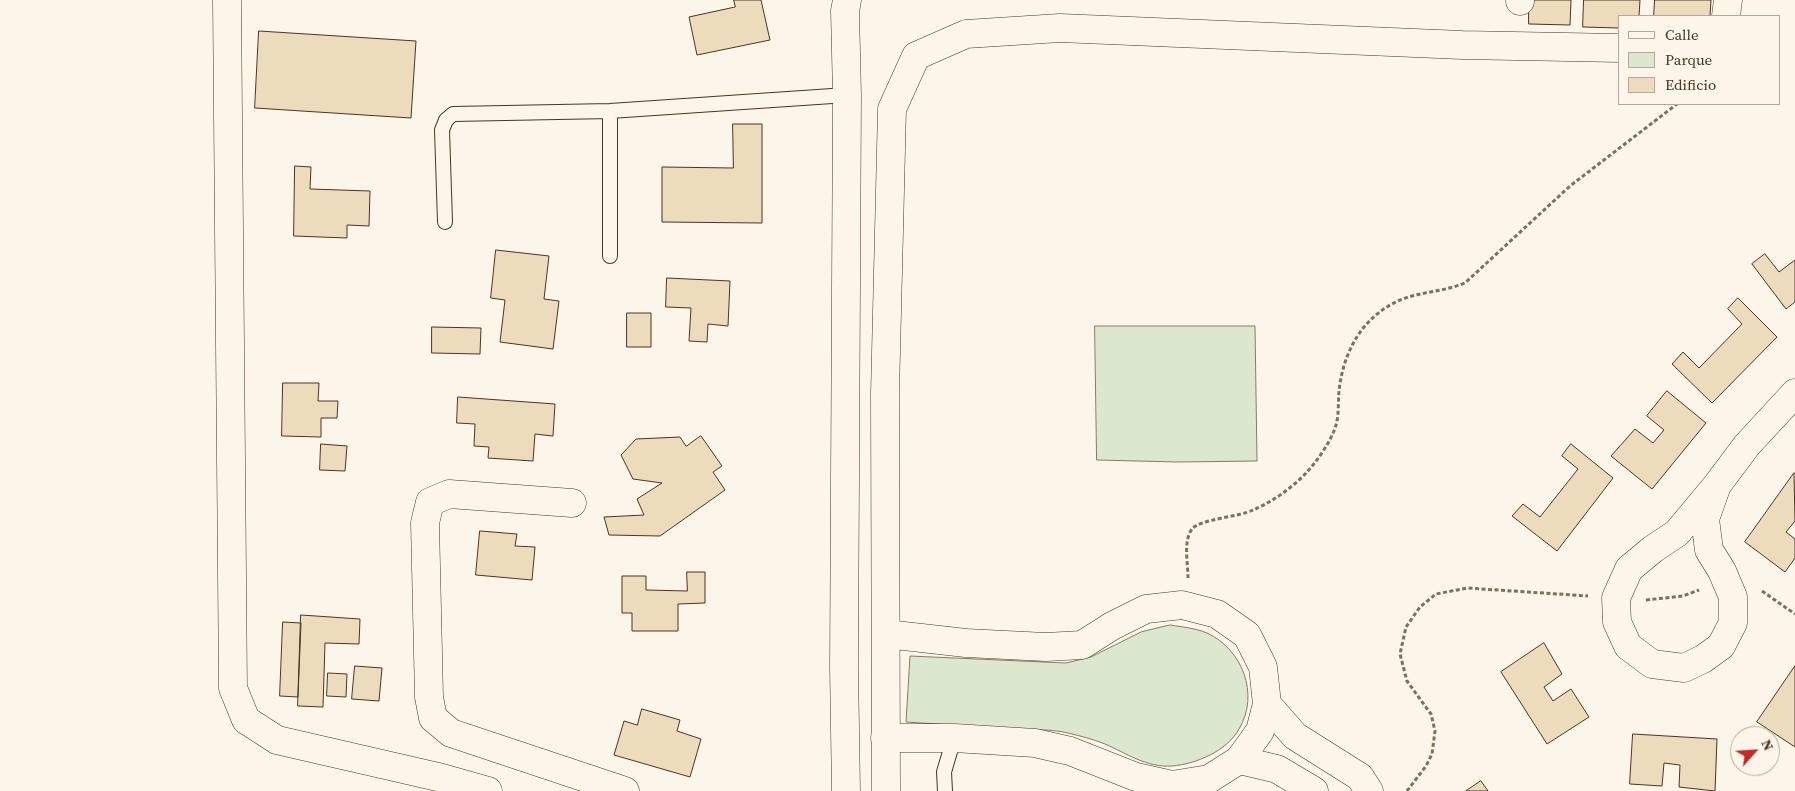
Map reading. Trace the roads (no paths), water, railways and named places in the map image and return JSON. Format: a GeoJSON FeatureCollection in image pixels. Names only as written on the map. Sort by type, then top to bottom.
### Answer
{"type":"FeatureCollection","features":[{"type":"Feature","properties":{"kind":"street"},"geometry":{"type":"LineString","coordinates":[[227,0],[234,688],[246,720],[277,740],[442,778],[488,791]]}},
{"type":"Feature","properties":{"kind":"street"},"geometry":{"type":"LineString","coordinates":[[846,791],[844,648],[847,95],[845,11],[848,0]]}},
{"type":"Feature","properties":{"kind":"street"},"geometry":{"type":"LineString","coordinates":[[1726,15],[1728,0]]}},
{"type":"Feature","properties":{"kind":"street"},"geometry":{"type":"LineString","coordinates":[[886,791],[885,393],[892,109],[916,56],[966,34],[1060,28],[1462,45],[1618,48]]}},
{"type":"Feature","properties":{"kind":"street"},"geometry":{"type":"LineString","coordinates":[[1717,485],[1705,519],[1708,550],[1726,580],[1733,597],[1733,623],[1721,646],[1703,659],[1684,668],[1652,664],[1628,646],[1617,622],[1616,598],[1629,569],[1653,549],[1677,533],[1747,445],[1795,393]]}},
{"type":"Feature","properties":{"kind":"street"},"geometry":{"type":"LineString","coordinates":[[572,503],[449,494],[430,502],[425,523],[429,697],[433,718],[451,733],[624,791]]}},
{"type":"Feature","properties":{"kind":"street"},"geometry":{"type":"LineString","coordinates":[[885,738],[954,738],[1034,743],[1070,751],[1104,763],[1136,778],[1172,785],[1209,779],[1239,760],[1260,731],[1267,704],[1263,667],[1247,635],[1217,614],[1182,605],[1146,610],[1112,626],[1082,645],[1046,648],[966,643],[886,634]]}},
{"type":"Feature","properties":{"kind":"street"},"geometry":{"type":"LineString","coordinates":[[1267,704],[1295,736],[1360,776],[1369,791]]}},
{"type":"Feature","properties":{"kind":"street"},"geometry":{"type":"LineString","coordinates":[[1239,760],[1277,769],[1314,791]]}},
{"type":"Feature","properties":{"kind":"lane"},"geometry":{"type":"LineString","coordinates":[[445,222],[442,130],[446,120],[454,114],[610,112],[847,95]]}},
{"type":"Feature","properties":{"kind":"lane"},"geometry":{"type":"LineString","coordinates":[[610,112],[610,256]]}},
{"type":"Feature","properties":{"kind":"lane"},"geometry":{"type":"LineString","coordinates":[[945,791],[944,772],[954,738]]}}]}
